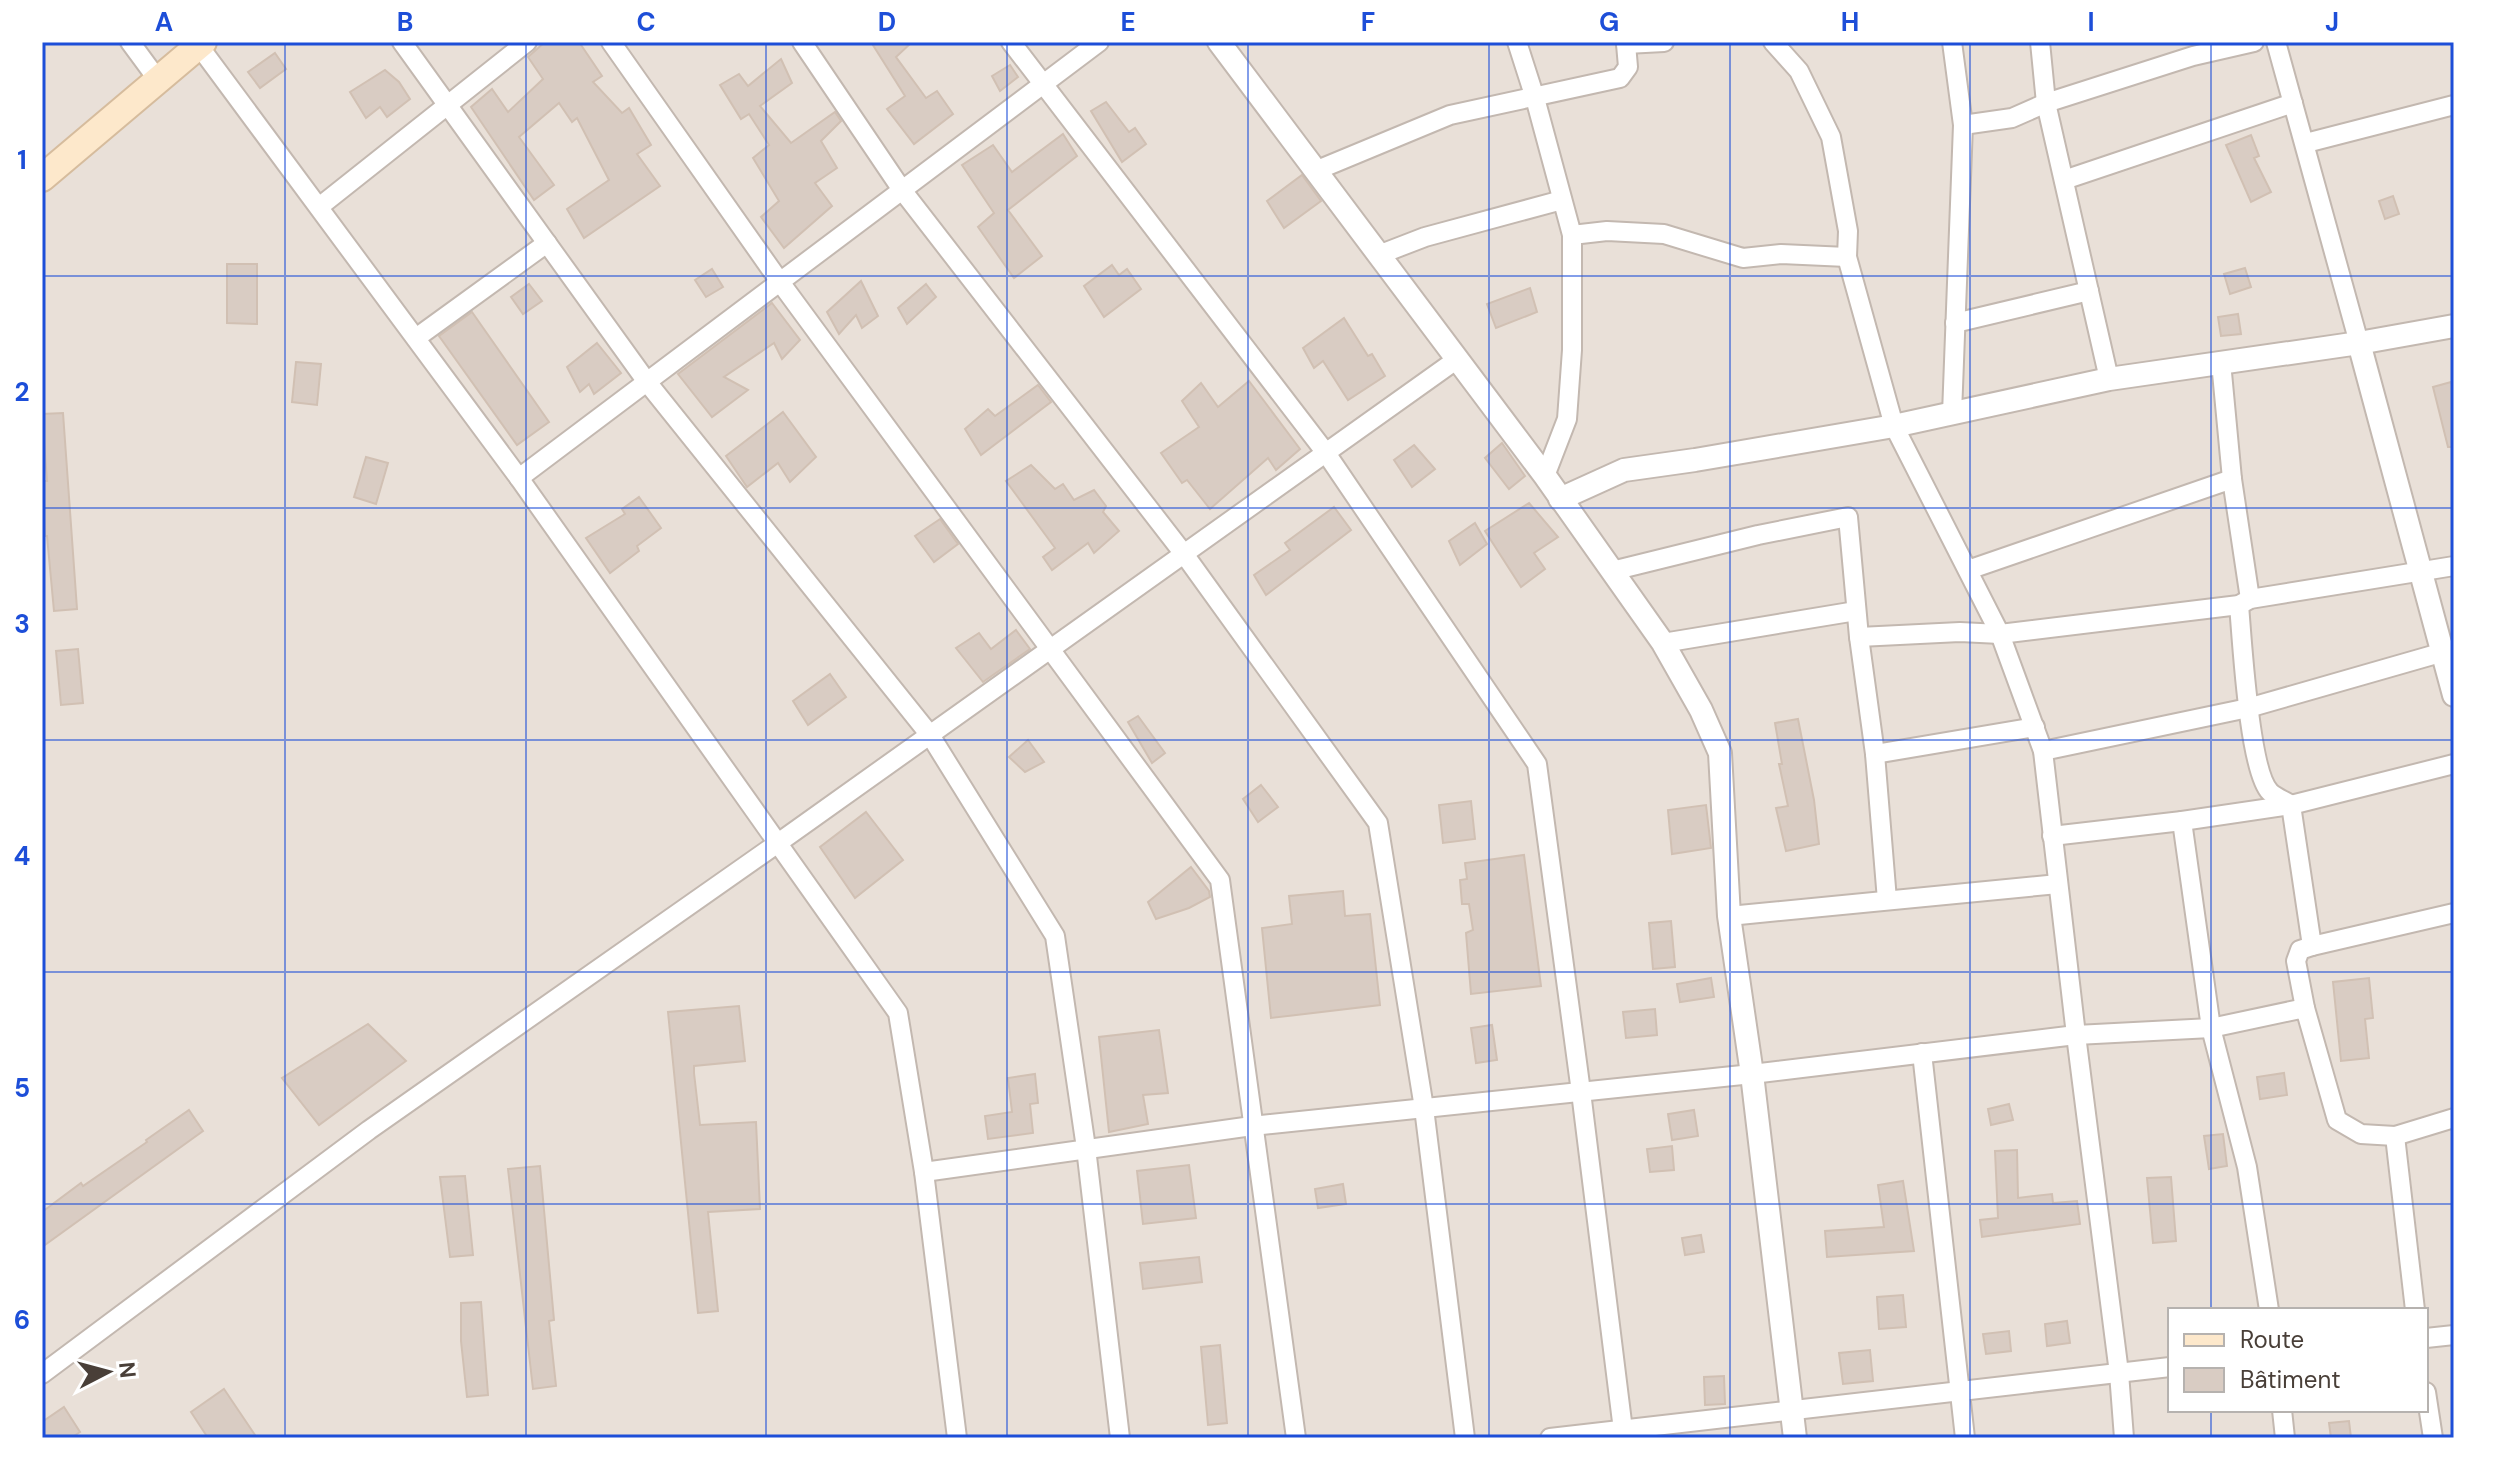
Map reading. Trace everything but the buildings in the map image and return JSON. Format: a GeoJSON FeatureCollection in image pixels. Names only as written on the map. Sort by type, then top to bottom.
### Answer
{"type":"FeatureCollection","features":[{"type":"Feature","properties":{"kind":"main road"},"geometry":{"type":"LineString","coordinates":[[42,178],[201,44]]}},
{"type":"Feature","properties":{"kind":"street"},"geometry":{"type":"LineString","coordinates":[[130,42],[158,80]]}},
{"type":"Feature","properties":{"kind":"street"},"geometry":{"type":"LineString","coordinates":[[402,42],[647,382],[930,735],[1055,936],[1086,1148],[1120,1438]]}},
{"type":"Feature","properties":{"kind":"street"},"geometry":{"type":"LineString","coordinates":[[319,207],[527,42]]}},
{"type":"Feature","properties":{"kind":"street"},"geometry":{"type":"LineString","coordinates":[[611,42],[780,282],[1220,880],[1296,1438]]}},
{"type":"Feature","properties":{"kind":"street"},"geometry":{"type":"LineString","coordinates":[[802,42],[902,190],[1184,554],[1378,823],[1424,1108],[1465,1438]]}},
{"type":"Feature","properties":{"kind":"street"},"geometry":{"type":"LineString","coordinates":[[1011,42],[1326,453],[1537,764],[1623,1430]]}},
{"type":"Feature","properties":{"kind":"street"},"geometry":{"type":"LineString","coordinates":[[519,478],[1099,42]]}},
{"type":"Feature","properties":{"kind":"street"},"geometry":{"type":"LineString","coordinates":[[1219,42],[1381,254],[1456,360],[1545,476],[1663,643],[1701,710],[1720,753],[1729,916],[1752,1074],[1795,1438]]}},
{"type":"Feature","properties":{"kind":"street"},"geometry":{"type":"LineString","coordinates":[[1517,42],[1572,235],[1572,350],[1567,419],[1545,476]]}},
{"type":"Feature","properties":{"kind":"street"},"geometry":{"type":"LineString","coordinates":[[1315,171],[1450,115],[1620,78],[1628,67],[1626,43],[1664,42]]}},
{"type":"Feature","properties":{"kind":"street"},"geometry":{"type":"LineString","coordinates":[[1773,42],[1799,71],[1831,137],[1848,231],[1847,257],[1894,426],[2000,634],[2043,751],[2119,1373],[2124,1438]]}},
{"type":"Feature","properties":{"kind":"street"},"geometry":{"type":"LineString","coordinates":[[1952,42],[1963,125],[1952,414]]}},
{"type":"Feature","properties":{"kind":"street"},"geometry":{"type":"LineString","coordinates":[[2040,42],[2046,103],[2109,379]]}},
{"type":"Feature","properties":{"kind":"street"},"geometry":{"type":"LineString","coordinates":[[1963,125],[2012,118],[2191,49],[2254,42]]}},
{"type":"Feature","properties":{"kind":"street"},"geometry":{"type":"LineString","coordinates":[[2276,42],[2421,573],[2448,650],[2454,695]]}},
{"type":"Feature","properties":{"kind":"street"},"geometry":{"type":"LineString","coordinates":[[201,44],[519,478],[898,1013],[924,1172],[957,1438]]}},
{"type":"Feature","properties":{"kind":"street"},"geometry":{"type":"LineString","coordinates":[[2064,180],[2293,103]]}},
{"type":"Feature","properties":{"kind":"street"},"geometry":{"type":"LineString","coordinates":[[2306,143],[2454,105]]}},
{"type":"Feature","properties":{"kind":"street"},"geometry":{"type":"LineString","coordinates":[[1381,254],[1425,237],[1562,200]]}},
{"type":"Feature","properties":{"kind":"street"},"geometry":{"type":"LineString","coordinates":[[1572,235],[1607,231],[1664,234],[1743,258],[1781,254],[1847,257]]}},
{"type":"Feature","properties":{"kind":"street"},"geometry":{"type":"LineString","coordinates":[[416,338],[547,243]]}},
{"type":"Feature","properties":{"kind":"street"},"geometry":{"type":"LineString","coordinates":[[1955,323],[2089,291]]}},
{"type":"Feature","properties":{"kind":"street"},"geometry":{"type":"LineString","coordinates":[[1560,499],[1624,470],[1894,426],[2109,379],[2454,326]]}},
{"type":"Feature","properties":{"kind":"street"},"geometry":{"type":"LineString","coordinates":[[42,1374],[369,1130],[1456,360]]}},
{"type":"Feature","properties":{"kind":"street"},"geometry":{"type":"LineString","coordinates":[[2221,362],[2245,602],[2248,708],[2260,773],[2269,792],[2291,805]]}},
{"type":"Feature","properties":{"kind":"street"},"geometry":{"type":"LineString","coordinates":[[1968,570],[2232,479]]}},
{"type":"Feature","properties":{"kind":"street"},"geometry":{"type":"LineString","coordinates":[[1612,571],[1758,535],[1848,517],[1856,611],[1875,754],[1887,900]]}},
{"type":"Feature","properties":{"kind":"street"},"geometry":{"type":"LineString","coordinates":[[1859,637],[1960,632],[2000,634],[2245,602],[2454,566]]}},
{"type":"Feature","properties":{"kind":"street"},"geometry":{"type":"LineString","coordinates":[[1663,643],[1856,611]]}},
{"type":"Feature","properties":{"kind":"street"},"geometry":{"type":"LineString","coordinates":[[2043,751],[2248,708],[2448,650]]}},
{"type":"Feature","properties":{"kind":"street"},"geometry":{"type":"LineString","coordinates":[[1875,754],[2035,727]]}},
{"type":"Feature","properties":{"kind":"street"},"geometry":{"type":"LineString","coordinates":[[2052,836],[2291,805],[2454,764]]}},
{"type":"Feature","properties":{"kind":"street"},"geometry":{"type":"LineString","coordinates":[[2291,805],[2312,946]]}},
{"type":"Feature","properties":{"kind":"street"},"geometry":{"type":"LineString","coordinates":[[2182,821],[2211,1028],[2247,1167],[2269,1308]]}},
{"type":"Feature","properties":{"kind":"street"},"geometry":{"type":"LineString","coordinates":[[1729,916],[2058,884]]}},
{"type":"Feature","properties":{"kind":"street"},"geometry":{"type":"LineString","coordinates":[[2454,913],[2312,946],[2300,950],[2296,961],[2305,1008],[2337,1120],[2361,1134],[2395,1136],[2454,1118]]}},
{"type":"Feature","properties":{"kind":"street"},"geometry":{"type":"LineString","coordinates":[[924,1172],[1252,1126],[1752,1074],[2076,1035],[2211,1028],[2305,1008]]}},
{"type":"Feature","properties":{"kind":"street"},"geometry":{"type":"LineString","coordinates":[[1922,1053],[1965,1438]]}},
{"type":"Feature","properties":{"kind":"street"},"geometry":{"type":"LineString","coordinates":[[2395,1136],[2415,1308]]}},
{"type":"Feature","properties":{"kind":"street"},"geometry":{"type":"LineString","coordinates":[[2428,1338],[2454,1335]]}},
{"type":"Feature","properties":{"kind":"street"},"geometry":{"type":"LineString","coordinates":[[1550,1438],[2168,1367]]}},
{"type":"Feature","properties":{"kind":"street"},"geometry":{"type":"LineString","coordinates":[[2428,1405],[2433,1438]]}},
{"type":"Feature","properties":{"kind":"street"},"geometry":{"type":"LineString","coordinates":[[2282,1412],[2285,1438]]}},
{"type":"Feature","properties":{"kind":"shaded area"},"geometry":{"type":"Polygon","coordinates":[[[42,42],[2454,42],[2454,1438],[42,1438],[42,42]]]}}]}
